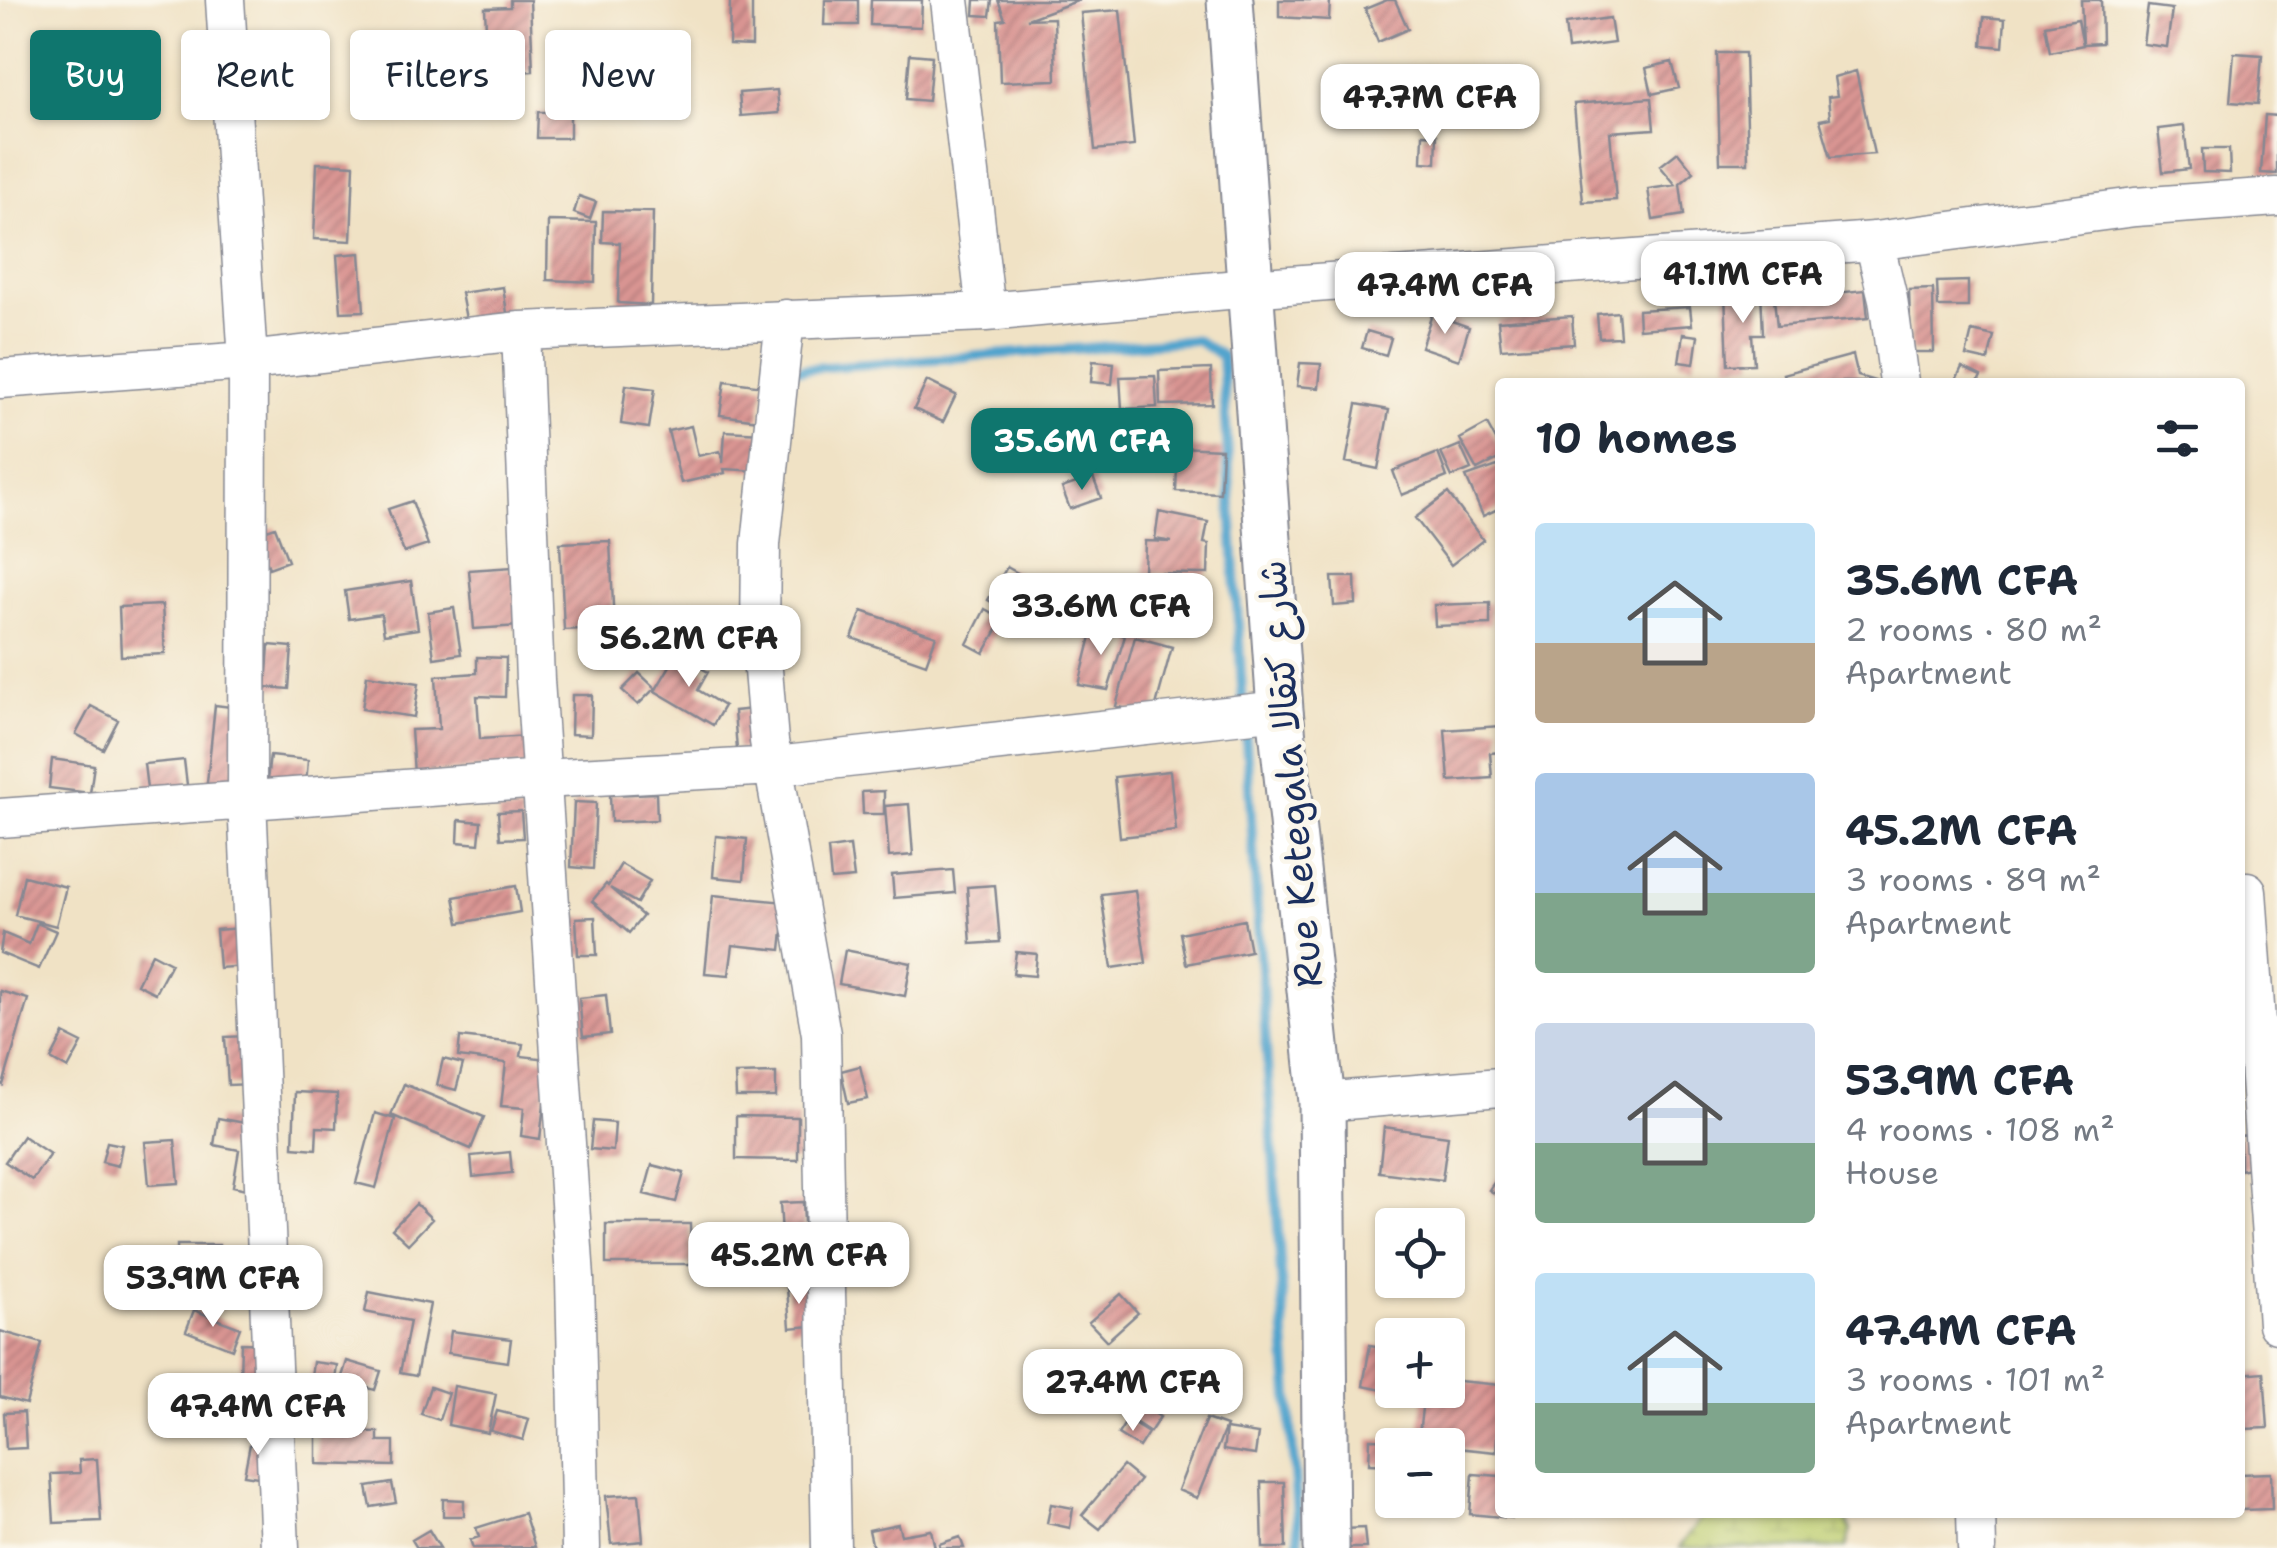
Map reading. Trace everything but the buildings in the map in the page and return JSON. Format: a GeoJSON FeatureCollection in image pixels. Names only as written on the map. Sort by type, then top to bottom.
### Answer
{"type":"FeatureCollection","features":[{"type":"Feature","properties":{"kind":"street"},"geometry":{"type":"LineString","coordinates":[[226,0],[248,361],[247,799],[280,1548]]}},
{"type":"Feature","properties":{"kind":"street"},"geometry":{"type":"LineString","coordinates":[[950,0],[986,312]]}},
{"type":"Feature","properties":{"kind":"street","name":"Rue Ketegala شارع كتقالا"},"geometry":{"type":"LineString","coordinates":[[1230,0],[1280,710],[1322,1102],[1326,1548]]}},
{"type":"Feature","properties":{"kind":"street"},"geometry":{"type":"LineString","coordinates":[[0,380],[248,361],[521,331],[986,312],[1249,288],[1874,242],[2135,207],[2277,197]]}},
{"type":"Feature","properties":{"kind":"street"},"geometry":{"type":"LineString","coordinates":[[1874,242],[1888,299],[1898,378]]}},
{"type":"Feature","properties":{"kind":"street"},"geometry":{"type":"LineString","coordinates":[[785,319],[760,544],[760,635],[769,741],[821,1034],[832,1548]]}},
{"type":"Feature","properties":{"kind":"street"},"geometry":{"type":"LineString","coordinates":[[521,331],[542,778],[575,1278],[582,1548]]}},
{"type":"Feature","properties":{"kind":"street"},"geometry":{"type":"LineString","coordinates":[[0,818],[542,778],[776,766],[1280,710]]}},
{"type":"Feature","properties":{"kind":"street"},"geometry":{"type":"LineString","coordinates":[[2247,891],[2277,1324]]}},
{"type":"Feature","properties":{"kind":"street"},"geometry":{"type":"LineString","coordinates":[[1322,1102],[1495,1088]]}},
{"type":"Feature","properties":{"kind":"street"},"geometry":{"type":"LineString","coordinates":[[1976,1518],[1978,1548]]}},
{"type":"Feature","properties":{"kind":"green space"},"geometry":{"type":"Polygon","coordinates":[[[1701,1518],[1845,1518],[1851,1530],[1846,1548],[1679,1548],[1701,1518]]]}},
{"type":"Feature","properties":{"kind":"waterway"},"geometry":{"type":"LineString","coordinates":[[799,369],[1196,340],[1222,356],[1243,705]]}},
{"type":"Feature","properties":{"kind":"waterway"},"geometry":{"type":"LineString","coordinates":[[1245,725],[1299,1548]]}}]}
